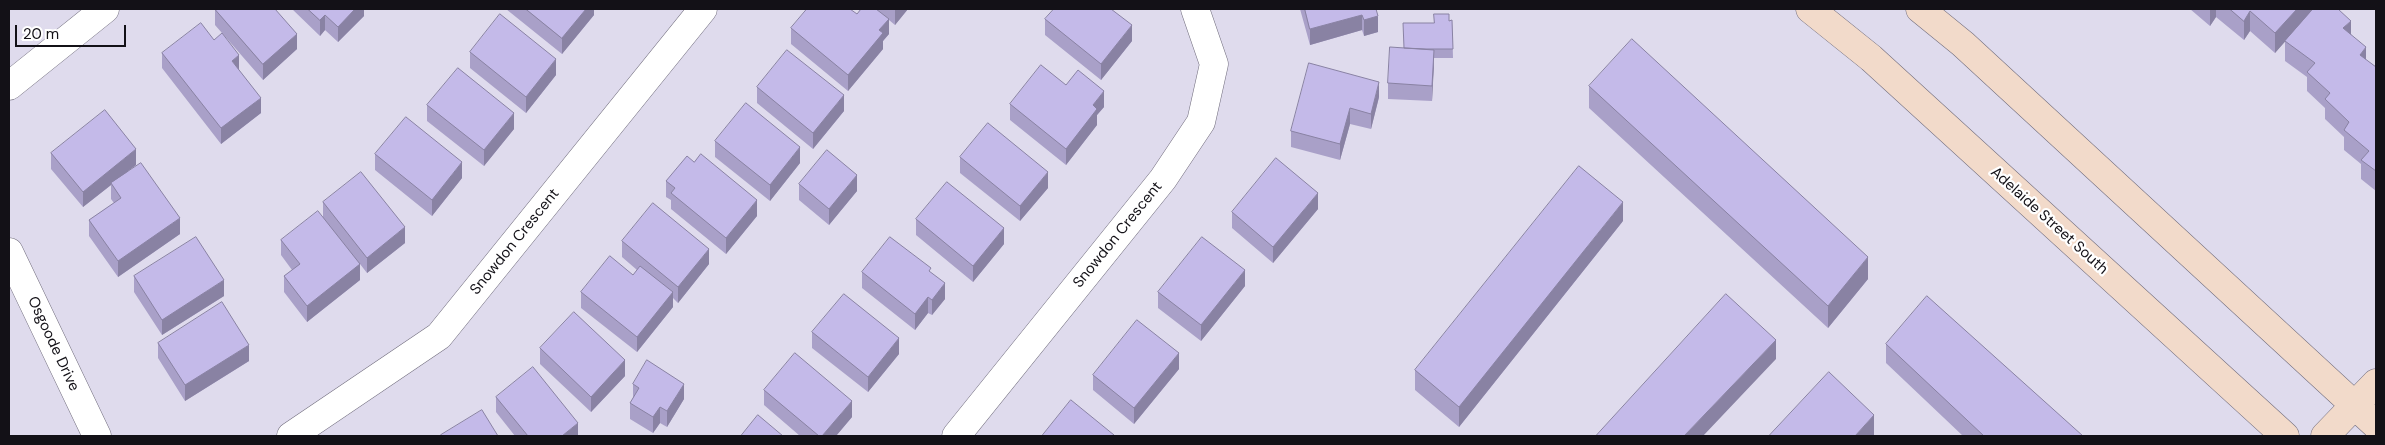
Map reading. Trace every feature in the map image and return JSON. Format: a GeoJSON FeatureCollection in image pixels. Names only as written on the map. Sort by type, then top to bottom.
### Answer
{"type":"FeatureCollection","features":[{"type":"Feature","properties":{"kind":"street"},"geometry":{"type":"LineString","coordinates":[[9,86],[106,9]]}},
{"type":"Feature","properties":{"kind":"street","name":"Snowdon Crescent"},"geometry":{"type":"LineString","coordinates":[[291,436],[439,336],[703,9]]}},
{"type":"Feature","properties":{"kind":"street","name":"Snowdon Crescent"},"geometry":{"type":"LineString","coordinates":[[956,436],[1163,179],[1201,122],[1214,64],[1194,9]]}},
{"type":"Feature","properties":{"kind":"street","name":"Adelaide Street South"},"geometry":{"type":"LineString","coordinates":[[1810,9],[1871,58],[2285,436]]}},
{"type":"Feature","properties":{"kind":"street"},"geometry":{"type":"LineString","coordinates":[[1920,9],[1963,44],[2376,425]]}},
{"type":"Feature","properties":{"kind":"street","name":"Osgoode Drive"},"geometry":{"type":"LineString","coordinates":[[9,252],[97,436]]}},
{"type":"Feature","properties":{"kind":"street"},"geometry":{"type":"LineString","coordinates":[[2325,436],[2376,382]]}},
{"type":"Feature","properties":{"kind":"building"},"geometry":{"type":"Polygon","coordinates":[[[215,9],[275,9],[297,34],[263,64],[215,9]]]}},
{"type":"Feature","properties":{"kind":"building"},"geometry":{"type":"Polygon","coordinates":[[[308,9],[355,9],[338,27],[325,15],[320,20],[308,9]]]}},
{"type":"Feature","properties":{"kind":"building"},"geometry":{"type":"Polygon","coordinates":[[[526,9],[586,9],[562,38],[526,9]]]}},
{"type":"Feature","properties":{"kind":"building"},"geometry":{"type":"Polygon","coordinates":[[[807,9],[850,9],[857,14],[861,9],[876,9],[889,19],[879,30],[883,33],[848,75],[791,28],[807,9]]]}},
{"type":"Feature","properties":{"kind":"building"},"geometry":{"type":"Polygon","coordinates":[[[1054,9],[1111,9],[1132,25],[1101,64],[1045,19],[1054,9]]]}},
{"type":"Feature","properties":{"kind":"building"},"geometry":{"type":"Polygon","coordinates":[[[1305,9],[1376,9],[1378,16],[1364,20],[1362,15],[1310,29],[1305,9]]]}},
{"type":"Feature","properties":{"kind":"building"},"geometry":{"type":"Polygon","coordinates":[[[2230,9],[2297,9],[2275,33],[2250,11],[2244,21],[2230,9]]]}},
{"type":"Feature","properties":{"kind":"building"},"geometry":{"type":"Polygon","coordinates":[[[2313,9],[2338,9],[2351,21],[2343,28],[2366,47],[2360,55],[2376,67],[2376,171],[2361,160],[2369,151],[2344,130],[2349,122],[2325,99],[2330,93],[2307,72],[2315,63],[2285,41],[2313,9]]]}},
{"type":"Feature","properties":{"kind":"building"},"geometry":{"type":"Polygon","coordinates":[[[500,14],[556,59],[526,97],[470,52],[500,14]]]}},
{"type":"Feature","properties":{"kind":"building"},"geometry":{"type":"Polygon","coordinates":[[[1434,14],[1449,14],[1449,21],[1452,20],[1453,49],[1404,48],[1403,23],[1434,23],[1434,14]]]}},
{"type":"Feature","properties":{"kind":"building"},"geometry":{"type":"Polygon","coordinates":[[[201,23],[214,40],[222,33],[239,55],[232,61],[261,98],[221,128],[162,53],[201,23]]]}},
{"type":"Feature","properties":{"kind":"building"},"geometry":{"type":"Polygon","coordinates":[[[1632,39],[1868,257],[1828,306],[1589,86],[1632,39]]]}},
{"type":"Feature","properties":{"kind":"building"},"geometry":{"type":"Polygon","coordinates":[[[1390,47],[1434,50],[1432,86],[1388,83],[1390,47]]]}},
{"type":"Feature","properties":{"kind":"building"},"geometry":{"type":"Polygon","coordinates":[[[787,50],[844,95],[813,133],[757,87],[787,50]]]}},
{"type":"Feature","properties":{"kind":"building"},"geometry":{"type":"Polygon","coordinates":[[[1309,63],[1379,82],[1371,114],[1350,108],[1340,144],[1291,131],[1309,63]]]}},
{"type":"Feature","properties":{"kind":"building"},"geometry":{"type":"Polygon","coordinates":[[[1041,65],[1066,85],[1078,70],[1104,91],[1093,105],[1097,109],[1066,149],[1010,104],[1041,65]]]}},
{"type":"Feature","properties":{"kind":"building"},"geometry":{"type":"Polygon","coordinates":[[[458,68],[514,113],[484,150],[427,105],[458,68]]]}},
{"type":"Feature","properties":{"kind":"building"},"geometry":{"type":"Polygon","coordinates":[[[746,103],[800,147],[770,185],[715,141],[746,103]]]}},
{"type":"Feature","properties":{"kind":"building"},"geometry":{"type":"Polygon","coordinates":[[[105,110],[136,149],[83,192],[51,153],[105,110]]]}},
{"type":"Feature","properties":{"kind":"building"},"geometry":{"type":"Polygon","coordinates":[[[406,117],[462,162],[432,200],[375,154],[406,117]]]}},
{"type":"Feature","properties":{"kind":"building"},"geometry":{"type":"Polygon","coordinates":[[[988,123],[1048,172],[1020,206],[960,157],[988,123]]]}},
{"type":"Feature","properties":{"kind":"building"},"geometry":{"type":"Polygon","coordinates":[[[827,150],[857,175],[829,209],[799,184],[827,150]]]}},
{"type":"Feature","properties":{"kind":"building"},"geometry":{"type":"Polygon","coordinates":[[[701,154],[757,200],[726,238],[671,193],[675,188],[666,181],[687,156],[694,162],[701,154]]]}},
{"type":"Feature","properties":{"kind":"building"},"geometry":{"type":"Polygon","coordinates":[[[1276,158],[1318,193],[1273,247],[1232,212],[1276,158]]]}},
{"type":"Feature","properties":{"kind":"building"},"geometry":{"type":"Polygon","coordinates":[[[141,163],[180,218],[118,261],[89,220],[121,198],[111,183],[141,163]]]}},
{"type":"Feature","properties":{"kind":"building"},"geometry":{"type":"Polygon","coordinates":[[[1579,166],[1623,202],[1459,407],[1415,370],[1579,166]]]}},
{"type":"Feature","properties":{"kind":"building"},"geometry":{"type":"Polygon","coordinates":[[[361,172],[405,227],[367,258],[323,202],[361,172]]]}},
{"type":"Feature","properties":{"kind":"building"},"geometry":{"type":"Polygon","coordinates":[[[947,182],[1004,228],[973,266],[916,219],[947,182]]]}},
{"type":"Feature","properties":{"kind":"building"},"geometry":{"type":"Polygon","coordinates":[[[653,203],[709,249],[678,287],[622,241],[653,203]]]}},
{"type":"Feature","properties":{"kind":"building"},"geometry":{"type":"Polygon","coordinates":[[[318,211],[360,264],[307,306],[284,276],[300,264],[281,240],[318,211]]]}},
{"type":"Feature","properties":{"kind":"building"},"geometry":{"type":"Polygon","coordinates":[[[196,237],[224,280],[162,320],[134,276],[196,237]]]}},
{"type":"Feature","properties":{"kind":"building"},"geometry":{"type":"Polygon","coordinates":[[[890,237],[931,268],[929,271],[945,283],[932,300],[928,297],[915,314],[862,272],[890,237]]]}},
{"type":"Feature","properties":{"kind":"building"},"geometry":{"type":"Polygon","coordinates":[[[1202,237],[1245,270],[1201,325],[1158,292],[1202,237]]]}},
{"type":"Feature","properties":{"kind":"building"},"geometry":{"type":"Polygon","coordinates":[[[610,256],[633,275],[640,266],[673,292],[637,337],[581,292],[610,256]]]}},
{"type":"Feature","properties":{"kind":"building"},"geometry":{"type":"Polygon","coordinates":[[[844,294],[899,338],[868,377],[812,332],[844,294]]]}},
{"type":"Feature","properties":{"kind":"building"},"geometry":{"type":"Polygon","coordinates":[[[1726,294],[1776,340],[1684,436],[1596,436],[1726,294]]]}},
{"type":"Feature","properties":{"kind":"building"},"geometry":{"type":"Polygon","coordinates":[[[1927,296],[2083,436],[1984,436],[1886,344],[1927,296]]]}},
{"type":"Feature","properties":{"kind":"building"},"geometry":{"type":"Polygon","coordinates":[[[222,302],[249,345],[185,385],[158,343],[222,302]]]}},
{"type":"Feature","properties":{"kind":"building"},"geometry":{"type":"Polygon","coordinates":[[[574,312],[625,360],[591,397],[540,348],[574,312]]]}},
{"type":"Feature","properties":{"kind":"building"},"geometry":{"type":"Polygon","coordinates":[[[1137,320],[1179,353],[1134,408],[1093,375],[1137,320]]]}},
{"type":"Feature","properties":{"kind":"building"},"geometry":{"type":"Polygon","coordinates":[[[795,353],[852,401],[822,436],[819,436],[764,390],[795,353]]]}},
{"type":"Feature","properties":{"kind":"building"},"geometry":{"type":"Polygon","coordinates":[[[647,360],[684,384],[667,411],[660,407],[653,417],[630,403],[639,388],[633,384],[647,360]]]}},
{"type":"Feature","properties":{"kind":"building"},"geometry":{"type":"Polygon","coordinates":[[[533,367],[578,423],[562,436],[528,436],[496,397],[533,367]]]}},
{"type":"Feature","properties":{"kind":"building"},"geometry":{"type":"Polygon","coordinates":[[[1829,372],[1874,415],[1855,436],[1769,436],[1829,372]]]}},
{"type":"Feature","properties":{"kind":"building"},"geometry":{"type":"Polygon","coordinates":[[[1071,400],[1114,435],[1042,436],[1071,400]]]}},
{"type":"Feature","properties":{"kind":"building"},"geometry":{"type":"Polygon","coordinates":[[[482,410],[498,436],[441,435],[482,410]]]}},
{"type":"Feature","properties":{"kind":"building"},"geometry":{"type":"Polygon","coordinates":[[[758,415],[783,436],[741,436],[758,415]]]}}]}
